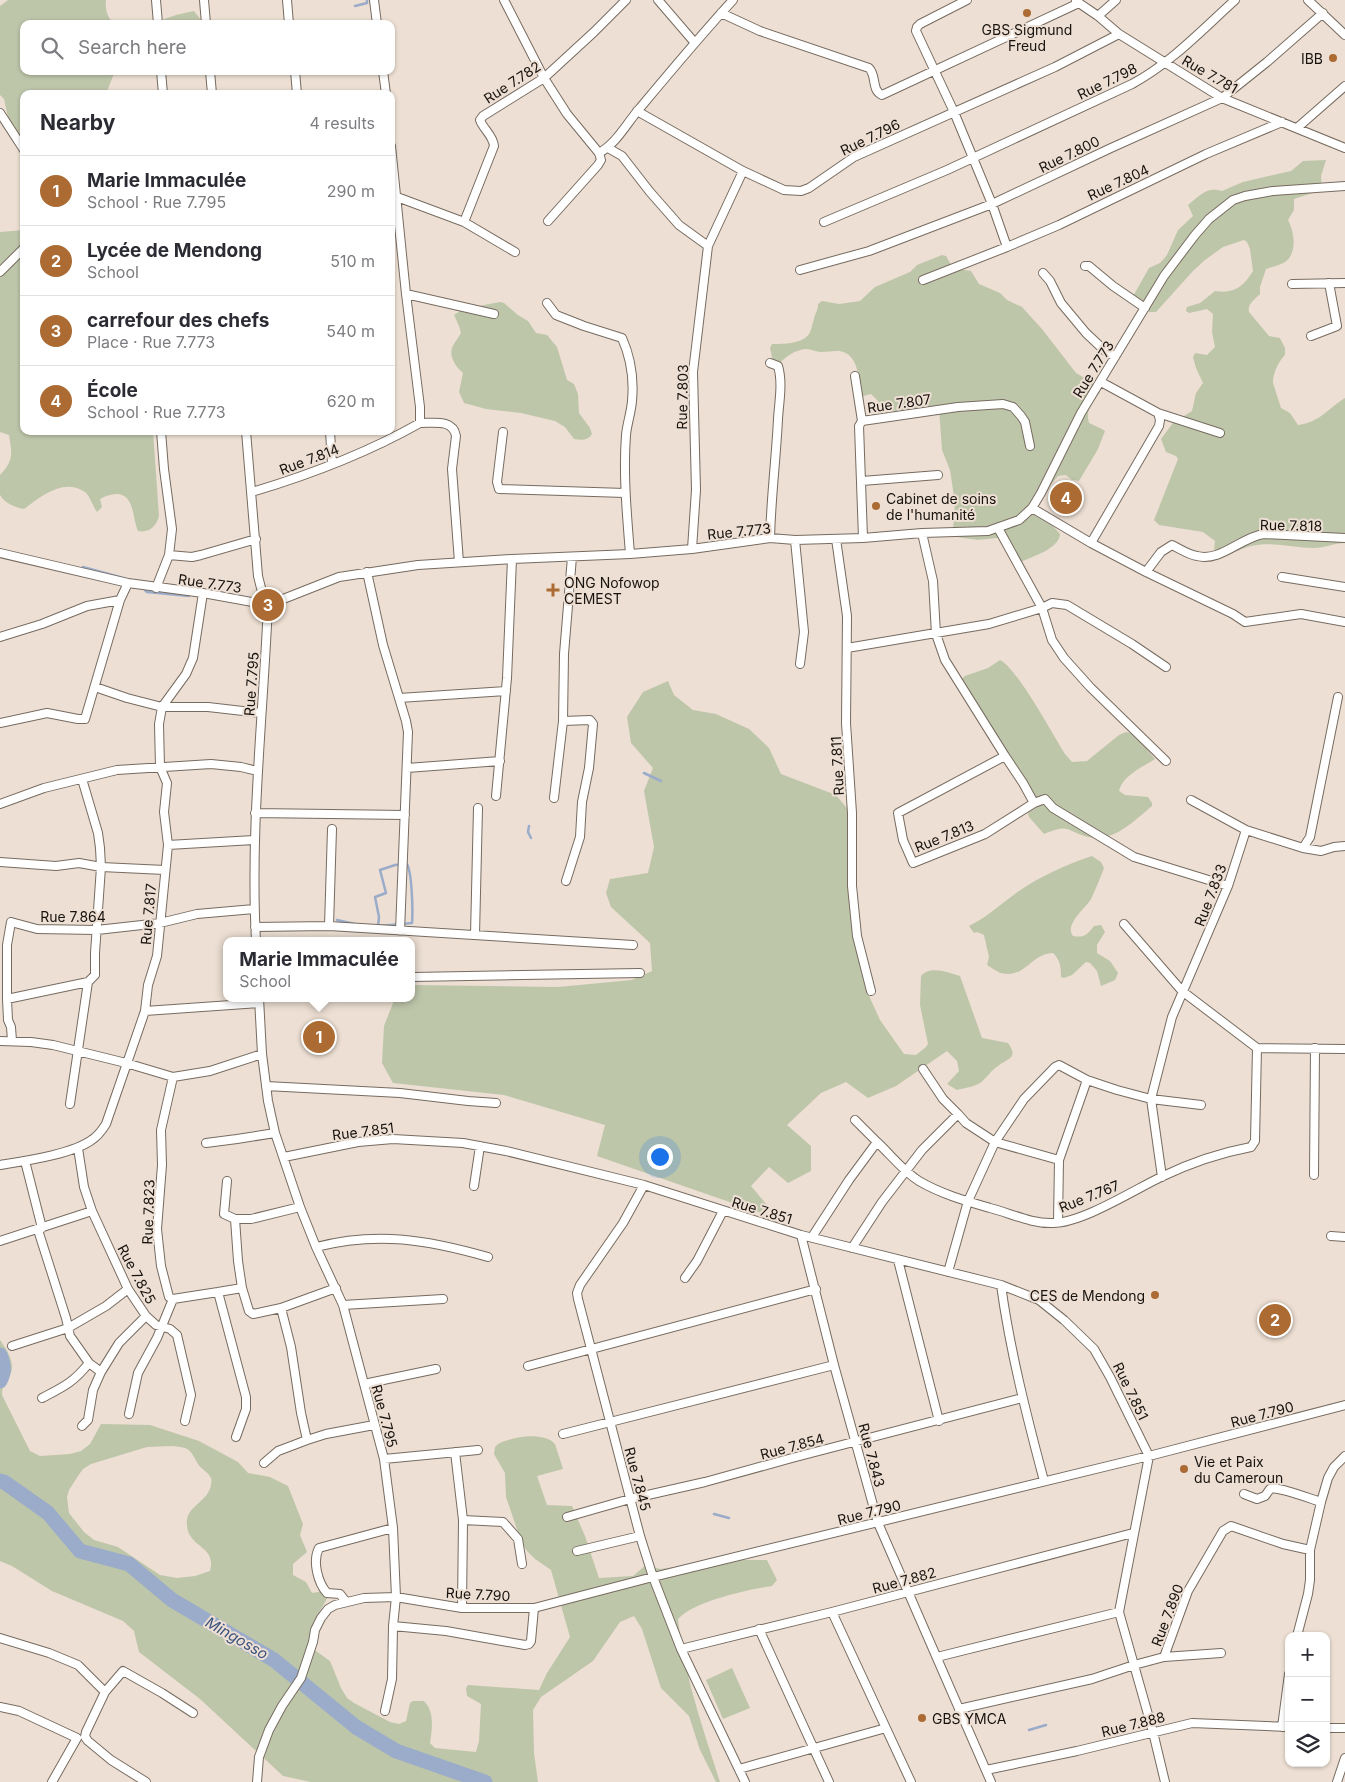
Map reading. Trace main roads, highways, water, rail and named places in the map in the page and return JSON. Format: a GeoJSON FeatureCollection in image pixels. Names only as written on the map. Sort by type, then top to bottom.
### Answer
{"type":"FeatureCollection","features":[{"type":"Feature","properties":{"kind":"waterway"},"geometry":{"type":"LineString","coordinates":[[355,6],[367,3],[367,0]]}},
{"type":"Feature","properties":{"kind":"waterway"},"geometry":{"type":"LineString","coordinates":[[83,567],[127,579]]}},
{"type":"Feature","properties":{"kind":"waterway"},"geometry":{"type":"LineString","coordinates":[[145,590],[147,592],[189,596]]}},
{"type":"Feature","properties":{"kind":"waterway"},"geometry":{"type":"LineString","coordinates":[[644,773],[661,781]]}},
{"type":"Feature","properties":{"kind":"waterway"},"geometry":{"type":"LineString","coordinates":[[529,826],[528,832],[531,838]]}},
{"type":"Feature","properties":{"kind":"waterway"},"geometry":{"type":"LineString","coordinates":[[378,926],[379,917],[375,897],[386,893],[380,870],[395,865],[407,864],[411,883],[412,923],[380,926]]}},
{"type":"Feature","properties":{"kind":"waterway"},"geometry":{"type":"LineString","coordinates":[[337,920],[355,924]]}},
{"type":"Feature","properties":{"kind":"waterway","name":"Mingosso"},"geometry":{"type":"LineString","coordinates":[[0,1355],[3,1368],[0,1381]]}},
{"type":"Feature","properties":{"kind":"waterway","name":"Mingosso"},"geometry":{"type":"LineString","coordinates":[[0,1481],[48,1513],[80,1551],[129,1564],[172,1600],[274,1660],[356,1727],[396,1751],[485,1782]]}},
{"type":"Feature","properties":{"kind":"waterway"},"geometry":{"type":"LineString","coordinates":[[714,1514],[729,1518]]}},
{"type":"Feature","properties":{"kind":"waterway"},"geometry":{"type":"LineString","coordinates":[[1029,1730],[1046,1725]]}},
{"type":"Feature","properties":{"kind":"place","name":"GBS Sigmund Freud"},"geometry":{"type":"Point","coordinates":[1027,13]}},
{"type":"Feature","properties":{"kind":"place","name":"IBB"},"geometry":{"type":"Point","coordinates":[1333,58]}},
{"type":"Feature","properties":{"kind":"place","name":"École"},"geometry":{"type":"Point","coordinates":[1066,498]}},
{"type":"Feature","properties":{"kind":"place","name":"Cabinet de soins de l'humanité"},"geometry":{"type":"Point","coordinates":[876,506]}},
{"type":"Feature","properties":{"kind":"place","name":"ONG Nofowop CEMEST"},"geometry":{"type":"Point","coordinates":[553,590]}},
{"type":"Feature","properties":{"kind":"place","name":"carrefour des chefs"},"geometry":{"type":"Point","coordinates":[268,605]}},
{"type":"Feature","properties":{"kind":"place","name":"Marie Immaculée"},"geometry":{"type":"Point","coordinates":[319,1037]}},
{"type":"Feature","properties":{"kind":"place","name":"CES de Mendong"},"geometry":{"type":"Point","coordinates":[1155,1295]}},
{"type":"Feature","properties":{"kind":"place","name":"Lycée de Mendong"},"geometry":{"type":"Point","coordinates":[1275,1320]}},
{"type":"Feature","properties":{"kind":"place","name":"Vie et Paix du Cameroun"},"geometry":{"type":"Point","coordinates":[1184,1469]}},
{"type":"Feature","properties":{"kind":"place","name":"GBS YMCA"},"geometry":{"type":"Point","coordinates":[922,1718]}}]}
